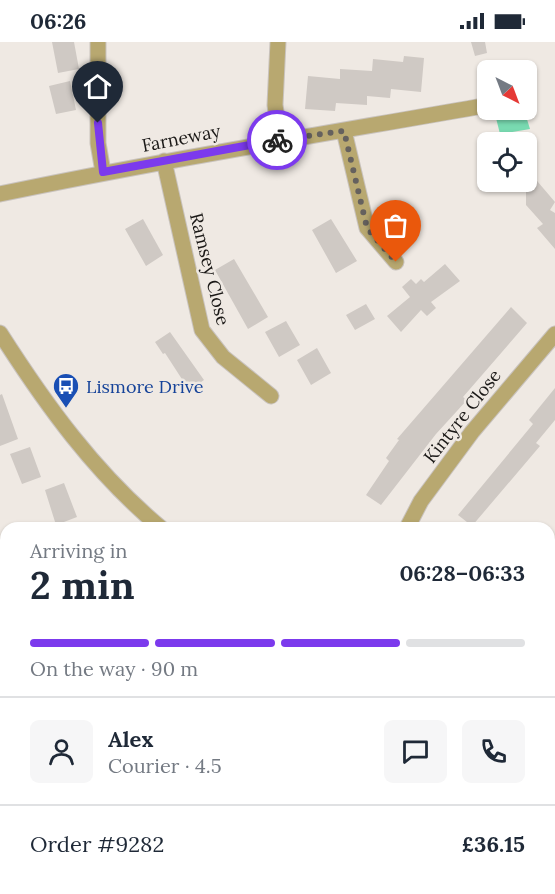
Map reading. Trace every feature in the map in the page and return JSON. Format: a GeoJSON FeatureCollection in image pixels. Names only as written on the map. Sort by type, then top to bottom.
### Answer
{"type":"FeatureCollection","features":[{"type":"Feature","properties":{"kind":"street"},"geometry":{"type":"LineString","coordinates":[[98,42],[98,143],[103,172]]}},
{"type":"Feature","properties":{"kind":"street"},"geometry":{"type":"LineString","coordinates":[[278,42],[275,105],[280,139]]}},
{"type":"Feature","properties":{"kind":"street","name":"Farneway"},"geometry":{"type":"LineString","coordinates":[[0,194],[164,160],[477,107]]}},
{"type":"Feature","properties":{"kind":"street"},"geometry":{"type":"LineString","coordinates":[[344,131],[367,228],[396,262]]}},
{"type":"Feature","properties":{"kind":"street","name":"Ramsey Close"},"geometry":{"type":"LineString","coordinates":[[164,160],[202,330],[223,357],[271,396]]}},
{"type":"Feature","properties":{"kind":"street"},"geometry":{"type":"LineString","coordinates":[[0,333],[33,385],[90,460],[155,522]]}},
{"type":"Feature","properties":{"kind":"street","name":"Kintyre Close"},"geometry":{"type":"LineString","coordinates":[[410,522],[421,501],[472,432],[555,334]]}},
{"type":"Feature","properties":{"kind":"green space"},"geometry":{"type":"Polygon","coordinates":[[[496,120],[527,120],[530,129],[512,132],[500,132],[496,120]]]}},
{"type":"Feature","properties":{"kind":"building"},"geometry":{"type":"Polygon","coordinates":[[[52,42],[74,42],[79,69],[58,73],[52,42]]]}},
{"type":"Feature","properties":{"kind":"building"},"geometry":{"type":"Polygon","coordinates":[[[471,42],[485,42],[487,53],[475,56],[471,42]]]}},
{"type":"Feature","properties":{"kind":"building"},"geometry":{"type":"Polygon","coordinates":[[[404,56],[424,58],[421,92],[391,89],[390,98],[367,96],[367,105],[336,103],[335,111],[305,109],[308,76],[340,79],[340,69],[372,71],[373,59],[403,62],[404,56]]]}},
{"type":"Feature","properties":{"kind":"building"},"geometry":{"type":"Polygon","coordinates":[[[70,81],[76,110],[56,114],[49,86],[70,81]]]}},
{"type":"Feature","properties":{"kind":"building"},"geometry":{"type":"Polygon","coordinates":[[[537,181],[555,202],[550,210],[555,213],[555,249],[537,228],[543,224],[526,205],[526,192],[537,192],[537,181]]]}},
{"type":"Feature","properties":{"kind":"building"},"geometry":{"type":"Polygon","coordinates":[[[143,219],[163,255],[146,266],[125,229],[143,219]]]}},
{"type":"Feature","properties":{"kind":"building"},"geometry":{"type":"Polygon","coordinates":[[[331,219],[357,261],[336,273],[312,230],[331,219]]]}},
{"type":"Feature","properties":{"kind":"building"},"geometry":{"type":"Polygon","coordinates":[[[234,259],[268,317],[248,329],[215,270],[234,259]]]}},
{"type":"Feature","properties":{"kind":"building"},"geometry":{"type":"Polygon","coordinates":[[[445,264],[460,281],[431,302],[436,308],[427,316],[421,310],[401,332],[387,316],[410,297],[402,287],[411,279],[416,284],[421,279],[424,282],[445,264]]]}},
{"type":"Feature","properties":{"kind":"building"},"geometry":{"type":"Polygon","coordinates":[[[366,304],[375,319],[355,330],[346,315],[366,304]]]}},
{"type":"Feature","properties":{"kind":"building"},"geometry":{"type":"Polygon","coordinates":[[[511,307],[527,323],[463,397],[467,400],[436,434],[381,505],[366,495],[389,461],[386,458],[399,440],[397,439],[511,307]]]}},
{"type":"Feature","properties":{"kind":"building"},"geometry":{"type":"Polygon","coordinates":[[[286,321],[300,345],[279,357],[265,332],[286,321]]]}},
{"type":"Feature","properties":{"kind":"building"},"geometry":{"type":"Polygon","coordinates":[[[170,332],[204,380],[189,390],[165,353],[163,354],[155,342],[170,332]]]}},
{"type":"Feature","properties":{"kind":"building"},"geometry":{"type":"Polygon","coordinates":[[[317,348],[331,373],[311,385],[297,360],[317,348]]]}},
{"type":"Feature","properties":{"kind":"building"},"geometry":{"type":"Polygon","coordinates":[[[555,388],[555,420],[536,443],[540,446],[475,522],[467,522],[458,515],[533,424],[529,420],[555,388]]]}},
{"type":"Feature","properties":{"kind":"building"},"geometry":{"type":"Polygon","coordinates":[[[2,394],[18,439],[0,446],[0,395],[2,394]]]}},
{"type":"Feature","properties":{"kind":"building"},"geometry":{"type":"Polygon","coordinates":[[[30,447],[41,477],[22,484],[10,454],[30,447]]]}},
{"type":"Feature","properties":{"kind":"building"},"geometry":{"type":"Polygon","coordinates":[[[64,483],[77,517],[64,522],[55,522],[45,490],[64,483]]]}},
{"type":"Feature","properties":{"kind":"way so far"},"geometry":{"type":"LineString","coordinates":[[277,140],[344,131],[360,207],[367,228],[396,262]]}},
{"type":"Feature","properties":{"kind":"place","name":"Lismore Drive"},"geometry":{"type":"Point","coordinates":[66,409]}},
{"type":"Feature","properties":{"kind":"route"},"geometry":{"type":"LineString","coordinates":[[98,123],[98,143],[103,172],[277,140]]}}]}
